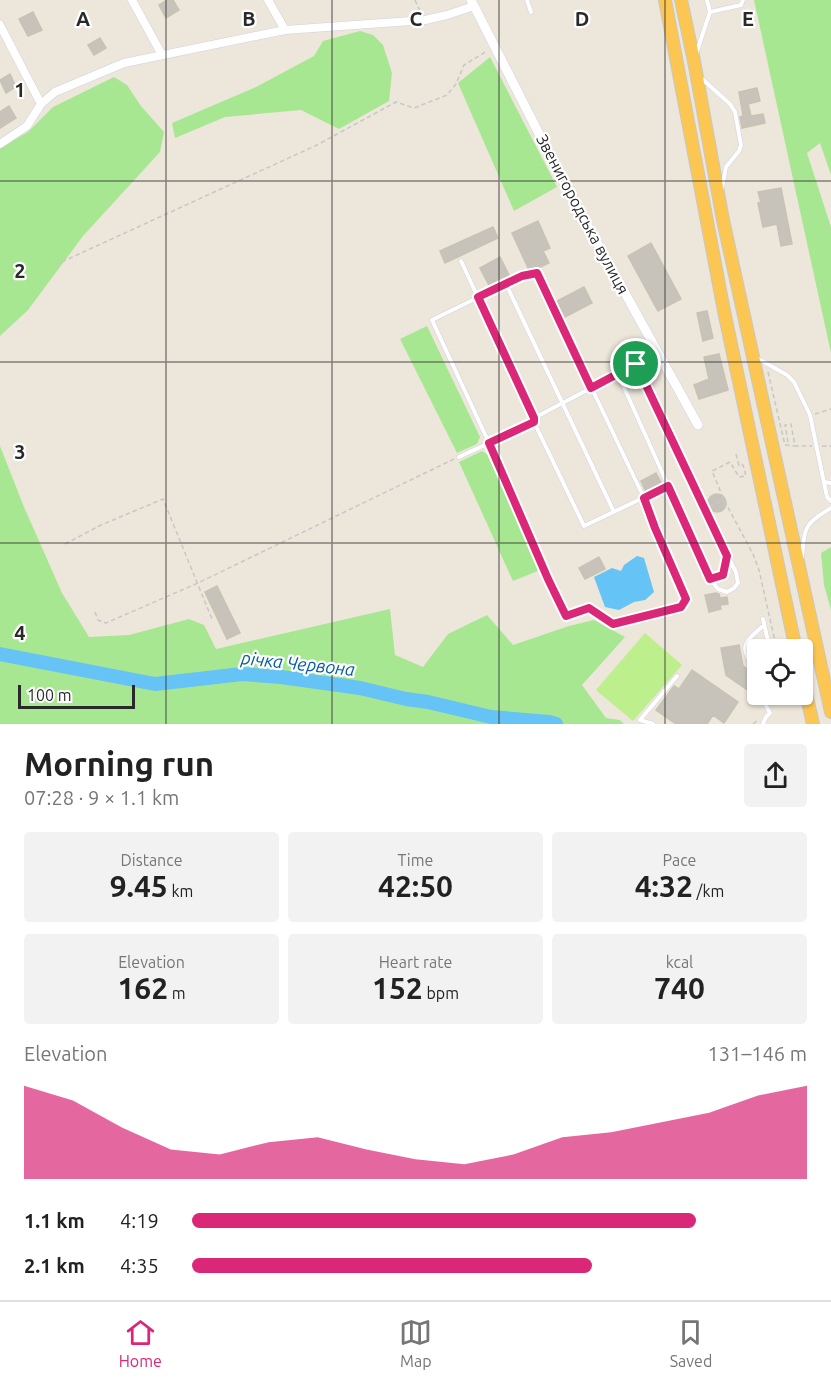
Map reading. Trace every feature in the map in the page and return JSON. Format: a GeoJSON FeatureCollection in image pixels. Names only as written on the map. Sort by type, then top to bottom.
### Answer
{"type":"FeatureCollection","features":[{"type":"Feature","properties":{"kind":"highway"},"geometry":{"type":"LineString","coordinates":[[665,0],[724,311],[794,639]]}},
{"type":"Feature","properties":{"kind":"highway"},"geometry":{"type":"LineString","coordinates":[[681,0],[720,207],[831,712]]}},
{"type":"Feature","properties":{"kind":"highway"},"geometry":{"type":"LineString","coordinates":[[809,705],[813,724]]}},
{"type":"Feature","properties":{"kind":"street"},"geometry":{"type":"LineString","coordinates":[[132,0],[162,56]]}},
{"type":"Feature","properties":{"kind":"street"},"geometry":{"type":"LineString","coordinates":[[268,0],[285,30]]}},
{"type":"Feature","properties":{"kind":"street"},"geometry":{"type":"LineString","coordinates":[[0,144],[27,126],[40,104],[55,92],[124,63],[285,30],[424,20],[447,15],[473,3]]}},
{"type":"Feature","properties":{"kind":"street","name":"Звенигородська вулиця"},"geometry":{"type":"LineString","coordinates":[[473,3],[563,181],[699,425]]}},
{"type":"Feature","properties":{"kind":"street"},"geometry":{"type":"LineString","coordinates":[[0,25],[40,104]]}},
{"type":"Feature","properties":{"kind":"lane"},"geometry":{"type":"LineString","coordinates":[[527,0],[531,12]]}},
{"type":"Feature","properties":{"kind":"lane"},"geometry":{"type":"LineString","coordinates":[[694,61],[710,12],[707,0]]}},
{"type":"Feature","properties":{"kind":"lane"},"geometry":{"type":"LineString","coordinates":[[710,12],[741,5],[743,0]]}},
{"type":"Feature","properties":{"kind":"lane"},"geometry":{"type":"LineString","coordinates":[[696,74],[730,104],[735,112],[741,145],[726,167],[720,207]]}},
{"type":"Feature","properties":{"kind":"lane"},"geometry":{"type":"LineString","coordinates":[[461,261],[584,526],[668,486]]}},
{"type":"Feature","properties":{"kind":"lane"},"geometry":{"type":"LineString","coordinates":[[537,273],[644,498],[686,599],[681,607],[613,624],[589,608],[566,616],[432,320],[506,284],[522,276],[537,273]]}},
{"type":"Feature","properties":{"kind":"lane"},"geometry":{"type":"LineString","coordinates":[[506,284],[614,512]]}},
{"type":"Feature","properties":{"kind":"lane"},"geometry":{"type":"LineString","coordinates":[[459,457],[534,420],[658,353]]}},
{"type":"Feature","properties":{"kind":"lane"},"geometry":{"type":"LineString","coordinates":[[752,355],[787,375],[794,382],[810,415],[827,497],[831,501]]}},
{"type":"Feature","properties":{"kind":"lane"},"geometry":{"type":"LineString","coordinates":[[618,374],[710,579],[718,589],[727,592],[738,583],[736,572],[636,364]]}},
{"type":"Feature","properties":{"kind":"lane"},"geometry":{"type":"LineString","coordinates":[[824,482],[831,483]]}},
{"type":"Feature","properties":{"kind":"lane"},"geometry":{"type":"LineString","coordinates":[[800,572],[808,525],[831,508]]}},
{"type":"Feature","properties":{"kind":"lane"},"geometry":{"type":"LineString","coordinates":[[710,579],[723,575],[727,556]]}},
{"type":"Feature","properties":{"kind":"lane"},"geometry":{"type":"LineString","coordinates":[[763,619],[767,639]]}},
{"type":"Feature","properties":{"kind":"lane"},"geometry":{"type":"LineString","coordinates":[[749,639],[764,625]]}},
{"type":"Feature","properties":{"kind":"lane"},"geometry":{"type":"LineString","coordinates":[[747,641],[744,649],[747,656]]}},
{"type":"Feature","properties":{"kind":"lane"},"geometry":{"type":"LineString","coordinates":[[653,724],[640,720],[677,676]]}},
{"type":"Feature","properties":{"kind":"lane"},"geometry":{"type":"LineString","coordinates":[[758,724],[770,713],[766,705]]}},
{"type":"Feature","properties":{"kind":"lane"},"geometry":{"type":"LineString","coordinates":[[763,724],[766,717]]}},
{"type":"Feature","properties":{"kind":"path"},"geometry":{"type":"LineString","coordinates":[[415,0],[424,20]]}},
{"type":"Feature","properties":{"kind":"path"},"geometry":{"type":"LineString","coordinates":[[55,265],[317,146],[396,102],[414,108],[447,95],[456,84],[464,65],[495,46]]}},
{"type":"Feature","properties":{"kind":"path"},"geometry":{"type":"LineString","coordinates":[[766,363],[785,445],[831,446]]}},
{"type":"Feature","properties":{"kind":"path"},"geometry":{"type":"LineString","coordinates":[[810,415],[831,409]]}},
{"type":"Feature","properties":{"kind":"path"},"geometry":{"type":"LineString","coordinates":[[788,441],[785,425],[791,424],[795,446]]}},
{"type":"Feature","properties":{"kind":"path"},"geometry":{"type":"LineString","coordinates":[[736,454],[739,466],[743,465],[746,476],[739,477],[730,462],[712,471],[759,570],[775,639]]}},
{"type":"Feature","properties":{"kind":"path"},"geometry":{"type":"LineString","coordinates":[[95,612],[98,620],[106,623],[198,583],[459,457]]}},
{"type":"Feature","properties":{"kind":"path"},"geometry":{"type":"LineString","coordinates":[[65,544],[101,525],[163,499],[212,619]]}},
{"type":"Feature","properties":{"kind":"path"},"geometry":{"type":"LineString","coordinates":[[704,508],[724,500]]}},
{"type":"Feature","properties":{"kind":"path"},"geometry":{"type":"LineString","coordinates":[[768,710],[772,705]]}},
{"type":"Feature","properties":{"kind":"green space"},"geometry":{"type":"Polygon","coordinates":[[[754,0],[831,0],[831,175],[820,143],[807,153],[831,227],[831,353],[754,0]]]}},
{"type":"Feature","properties":{"kind":"green space"},"geometry":{"type":"Polygon","coordinates":[[[360,31],[373,35],[383,45],[392,73],[389,101],[339,129],[301,110],[225,117],[175,138],[172,123],[256,87],[314,56],[323,41],[360,31]]]}},
{"type":"Feature","properties":{"kind":"green space"},"geometry":{"type":"Polygon","coordinates":[[[490,57],[557,187],[514,211],[458,83],[490,57]]]}},
{"type":"Feature","properties":{"kind":"green space"},"geometry":{"type":"Polygon","coordinates":[[[114,77],[127,85],[141,106],[164,132],[160,152],[83,236],[28,310],[0,336],[0,148],[28,132],[53,107],[114,77]]]}},
{"type":"Feature","properties":{"kind":"green space"},"geometry":{"type":"Polygon","coordinates":[[[427,326],[480,437],[477,444],[457,453],[400,339],[427,326]]]}},
{"type":"Feature","properties":{"kind":"green space"},"geometry":{"type":"Polygon","coordinates":[[[0,446],[62,593],[89,637],[129,635],[189,619],[204,625],[216,649],[390,609],[395,655],[423,667],[448,634],[487,615],[513,645],[594,620],[625,637],[582,685],[606,718],[620,720],[624,724],[0,724],[0,446]]]}},
{"type":"Feature","properties":{"kind":"green space"},"geometry":{"type":"Polygon","coordinates":[[[482,451],[487,454],[540,570],[513,581],[459,462],[482,451]]]}},
{"type":"Feature","properties":{"kind":"green space"},"geometry":{"type":"Polygon","coordinates":[[[831,547],[831,610],[824,585],[821,553],[831,547]]]}},
{"type":"Feature","properties":{"kind":"green space"},"geometry":{"type":"Polygon","coordinates":[[[645,633],[682,665],[633,721],[596,690],[645,633]]]}},
{"type":"Feature","properties":{"kind":"water"},"geometry":{"type":"Polygon","coordinates":[[[637,556],[644,558],[654,592],[645,600],[634,602],[619,610],[605,607],[594,577],[612,568],[621,571],[624,565],[637,556]]]}},
{"type":"Feature","properties":{"kind":"building"},"geometry":{"type":"Polygon","coordinates":[[[167,0],[173,0],[179,10],[166,18],[159,5],[167,0]]]}},
{"type":"Feature","properties":{"kind":"building"},"geometry":{"type":"Polygon","coordinates":[[[33,12],[42,30],[28,36],[19,19],[33,12]]]}},
{"type":"Feature","properties":{"kind":"building"},"geometry":{"type":"Polygon","coordinates":[[[100,38],[106,48],[94,55],[88,45],[100,38]]]}},
{"type":"Feature","properties":{"kind":"building"},"geometry":{"type":"Polygon","coordinates":[[[10,74],[16,87],[6,93],[0,80],[10,74]]]}},
{"type":"Feature","properties":{"kind":"building"},"geometry":{"type":"Polygon","coordinates":[[[757,88],[760,101],[748,104],[751,116],[763,114],[765,123],[742,128],[740,117],[743,116],[739,92],[757,88]]]}},
{"type":"Feature","properties":{"kind":"building"},"geometry":{"type":"Polygon","coordinates":[[[9,106],[16,118],[0,128],[0,112],[9,106]]]}},
{"type":"Feature","properties":{"kind":"building"},"geometry":{"type":"Polygon","coordinates":[[[781,188],[792,244],[781,246],[777,224],[763,227],[758,192],[781,188]]]}},
{"type":"Feature","properties":{"kind":"building"},"geometry":{"type":"Polygon","coordinates":[[[538,221],[550,248],[543,251],[549,263],[529,270],[512,233],[538,221]]]}},
{"type":"Feature","properties":{"kind":"building"},"geometry":{"type":"Polygon","coordinates":[[[493,227],[498,238],[445,263],[440,251],[493,227]]]}},
{"type":"Feature","properties":{"kind":"building"},"geometry":{"type":"Polygon","coordinates":[[[651,243],[681,299],[658,311],[628,256],[651,243]]]}},
{"type":"Feature","properties":{"kind":"building"},"geometry":{"type":"Polygon","coordinates":[[[500,257],[510,277],[490,287],[480,268],[500,257]]]}},
{"type":"Feature","properties":{"kind":"building"},"geometry":{"type":"Polygon","coordinates":[[[584,287],[592,303],[565,317],[557,301],[584,287]]]}},
{"type":"Feature","properties":{"kind":"building"},"geometry":{"type":"Polygon","coordinates":[[[707,311],[713,338],[703,341],[697,313],[707,311]]]}},
{"type":"Feature","properties":{"kind":"building"},"geometry":{"type":"Polygon","coordinates":[[[719,354],[728,390],[699,399],[694,385],[709,379],[704,357],[719,354]]]}},
{"type":"Feature","properties":{"kind":"building"},"geometry":{"type":"Polygon","coordinates":[[[656,473],[662,484],[646,492],[641,481],[656,473]]]}},
{"type":"Feature","properties":{"kind":"building"},"geometry":{"type":"Polygon","coordinates":[[[717,494],[723,497],[726,503],[723,509],[717,512],[711,509],[708,503],[711,497],[717,494]]]}},
{"type":"Feature","properties":{"kind":"building"},"geometry":{"type":"Polygon","coordinates":[[[599,557],[605,569],[585,579],[579,568],[599,557]]]}},
{"type":"Feature","properties":{"kind":"building"},"geometry":{"type":"Polygon","coordinates":[[[217,586],[240,633],[227,639],[205,592],[217,586]]]}},
{"type":"Feature","properties":{"kind":"building"},"geometry":{"type":"Polygon","coordinates":[[[716,593],[720,598],[727,597],[728,604],[720,605],[721,609],[709,612],[705,595],[716,593]]]}},
{"type":"Feature","properties":{"kind":"building"},"geometry":{"type":"Polygon","coordinates":[[[739,645],[743,666],[747,669],[747,690],[726,675],[721,648],[739,645]]]}},
{"type":"Feature","properties":{"kind":"building"},"geometry":{"type":"Polygon","coordinates":[[[692,670],[738,702],[724,723],[713,715],[707,724],[676,724],[656,710],[674,686],[679,689],[692,670]]]}},
{"type":"Feature","properties":{"kind":"waterway","name":"річка Червона"},"geometry":{"type":"LineString","coordinates":[[0,654],[155,684],[242,674],[281,677],[360,688],[491,717],[556,724]]}},
{"type":"Feature","properties":{"kind":"route"},"geometry":{"type":"LineString","coordinates":[[537,273],[591,388],[636,364],[727,556],[723,575],[710,579],[668,486],[644,498],[686,599],[681,607],[613,624],[589,608],[566,616],[489,443],[534,422],[534,418],[478,297],[522,276],[537,273]]}}]}
